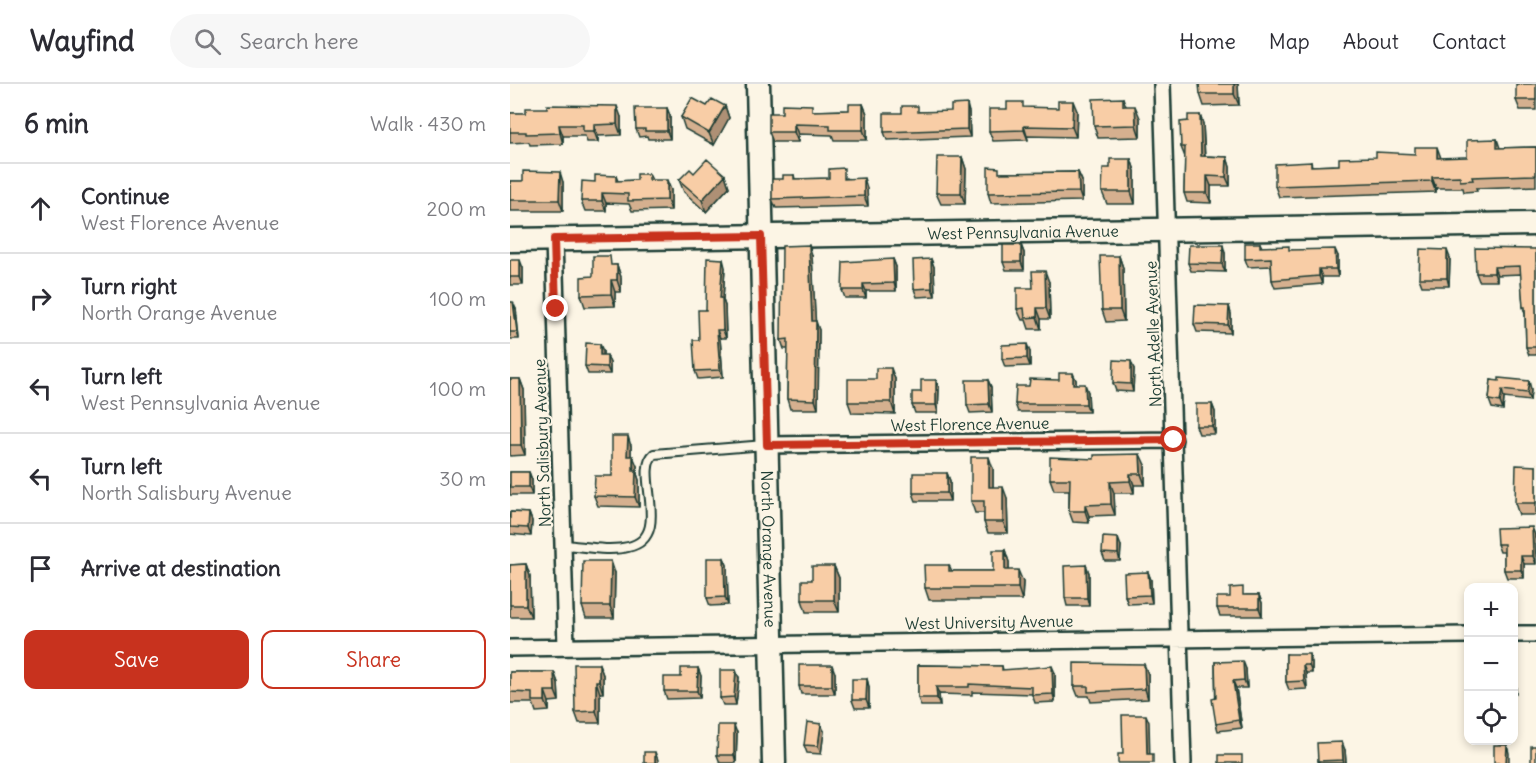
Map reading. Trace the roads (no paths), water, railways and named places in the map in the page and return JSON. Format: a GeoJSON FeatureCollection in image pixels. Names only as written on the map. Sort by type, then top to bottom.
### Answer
{"type":"FeatureCollection","features":[{"type":"Feature","properties":{"kind":"street","name":"North Orange Avenue"},"geometry":{"type":"LineString","coordinates":[[758,84],[774,763]]}},
{"type":"Feature","properties":{"kind":"street","name":"North Adelle Avenue"},"geometry":{"type":"LineString","coordinates":[[1162,84],[1183,763]]}},
{"type":"Feature","properties":{"kind":"street","name":"West Pennsylvania Avenue"},"geometry":{"type":"LineString","coordinates":[[510,240],[1536,224]]}},
{"type":"Feature","properties":{"kind":"street","name":"North Salisbury Avenue"},"geometry":{"type":"LineString","coordinates":[[554,239],[566,647]]}},
{"type":"Feature","properties":{"kind":"street","name":"West Florence Avenue"},"geometry":{"type":"LineString","coordinates":[[767,445],[1174,440]]}},
{"type":"Feature","properties":{"kind":"street"},"geometry":{"type":"LineString","coordinates":[[1518,634],[1536,634]]}},
{"type":"Feature","properties":{"kind":"street","name":"West University Avenue"},"geometry":{"type":"LineString","coordinates":[[510,648],[1464,635]]}},
{"type":"Feature","properties":{"kind":"lane"},"geometry":{"type":"LineString","coordinates":[[563,545],[620,548],[640,542],[647,533],[650,521],[648,463],[654,454],[767,445]]}}]}
